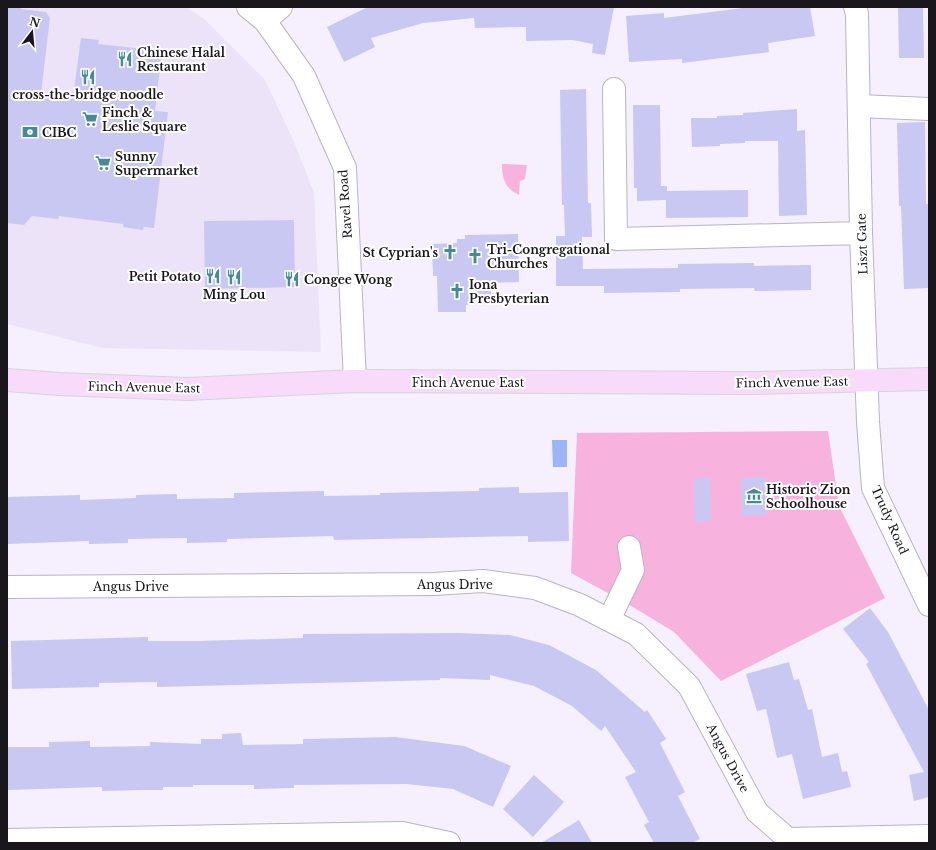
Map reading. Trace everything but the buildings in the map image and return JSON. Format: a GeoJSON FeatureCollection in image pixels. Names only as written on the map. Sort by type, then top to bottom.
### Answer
{"type":"FeatureCollection","features":[{"type":"Feature","properties":{"kind":"main road","name":"Finch Avenue East"},"geometry":{"type":"LineString","coordinates":[[7,380],[59,384],[187,389],[355,381],[867,382],[929,379]]}},
{"type":"Feature","properties":{"kind":"street","name":"Ravel Road"},"geometry":{"type":"LineString","coordinates":[[248,7],[265,21],[304,76],[345,168],[355,381]]}},
{"type":"Feature","properties":{"kind":"street"},"geometry":{"type":"LineString","coordinates":[[265,21],[281,7]]}},
{"type":"Feature","properties":{"kind":"street","name":"Liszt Gate"},"geometry":{"type":"LineString","coordinates":[[855,7],[857,14],[861,233],[867,382]]}},
{"type":"Feature","properties":{"kind":"street"},"geometry":{"type":"LineString","coordinates":[[614,89],[616,239],[861,233]]}},
{"type":"Feature","properties":{"kind":"street"},"geometry":{"type":"LineString","coordinates":[[859,106],[929,109]]}},
{"type":"Feature","properties":{"kind":"street","name":"Trudy Road"},"geometry":{"type":"LineString","coordinates":[[867,382],[873,488],[929,605]]}},
{"type":"Feature","properties":{"kind":"street"},"geometry":{"type":"LineString","coordinates":[[609,620],[633,570],[629,547]]}},
{"type":"Feature","properties":{"kind":"street","name":"Angus Drive"},"geometry":{"type":"LineString","coordinates":[[7,587],[434,584],[483,581],[536,588],[580,605],[636,634],[689,686],[757,812],[788,839],[929,836]]}},
{"type":"Feature","properties":{"kind":"street"},"geometry":{"type":"LineString","coordinates":[[7,840],[188,839],[402,833],[449,843]]}},
{"type":"Feature","properties":{"kind":"shaded area"},"geometry":{"type":"Polygon","coordinates":[[[7,7],[186,7],[204,19],[265,80],[295,144],[314,193],[321,352],[102,348],[7,324],[7,7]]]}},
{"type":"Feature","properties":{"kind":"shaded area"},"geometry":{"type":"Polygon","coordinates":[[[502,164],[527,165],[525,179],[520,181],[519,195],[507,186],[504,179],[502,164]]]}},
{"type":"Feature","properties":{"kind":"shaded area"},"geometry":{"type":"Polygon","coordinates":[[[828,431],[839,506],[885,598],[721,681],[674,632],[628,604],[571,573],[577,433],[828,431]]]}},
{"type":"Feature","properties":{"kind":"water"},"geometry":{"type":"Polygon","coordinates":[[[552,440],[567,440],[567,467],[553,467],[552,440]]]}},
{"type":"Feature","properties":{"kind":"place","name":"Chinese Halal Restaurant"},"geometry":{"type":"Point","coordinates":[125,59]}},
{"type":"Feature","properties":{"kind":"place","name":"cross-the-bridge noodle"},"geometry":{"type":"Point","coordinates":[88,77]}},
{"type":"Feature","properties":{"kind":"place","name":"Finch & Leslie Square"},"geometry":{"type":"Point","coordinates":[90,119]}},
{"type":"Feature","properties":{"kind":"place","name":"CIBC"},"geometry":{"type":"Point","coordinates":[30,132]}},
{"type":"Feature","properties":{"kind":"place","name":"Sunny Supermarket"},"geometry":{"type":"Point","coordinates":[103,163]}},
{"type":"Feature","properties":{"kind":"place","name":"St Cyprian's"},"geometry":{"type":"Point","coordinates":[450,252]}},
{"type":"Feature","properties":{"kind":"place","name":"Tri-Congregational Churches"},"geometry":{"type":"Point","coordinates":[475,256]}},
{"type":"Feature","properties":{"kind":"place","name":"Petit Potato"},"geometry":{"type":"Point","coordinates":[213,276]}},
{"type":"Feature","properties":{"kind":"place","name":"Ming Lou"},"geometry":{"type":"Point","coordinates":[234,277]}},
{"type":"Feature","properties":{"kind":"place","name":"Congee Wong"},"geometry":{"type":"Point","coordinates":[292,279]}},
{"type":"Feature","properties":{"kind":"place","name":"Iona Presbyterian"},"geometry":{"type":"Point","coordinates":[457,291]}},
{"type":"Feature","properties":{"kind":"place","name":"Historic Zion Schoolhouse"},"geometry":{"type":"Point","coordinates":[754,496]}}]}
